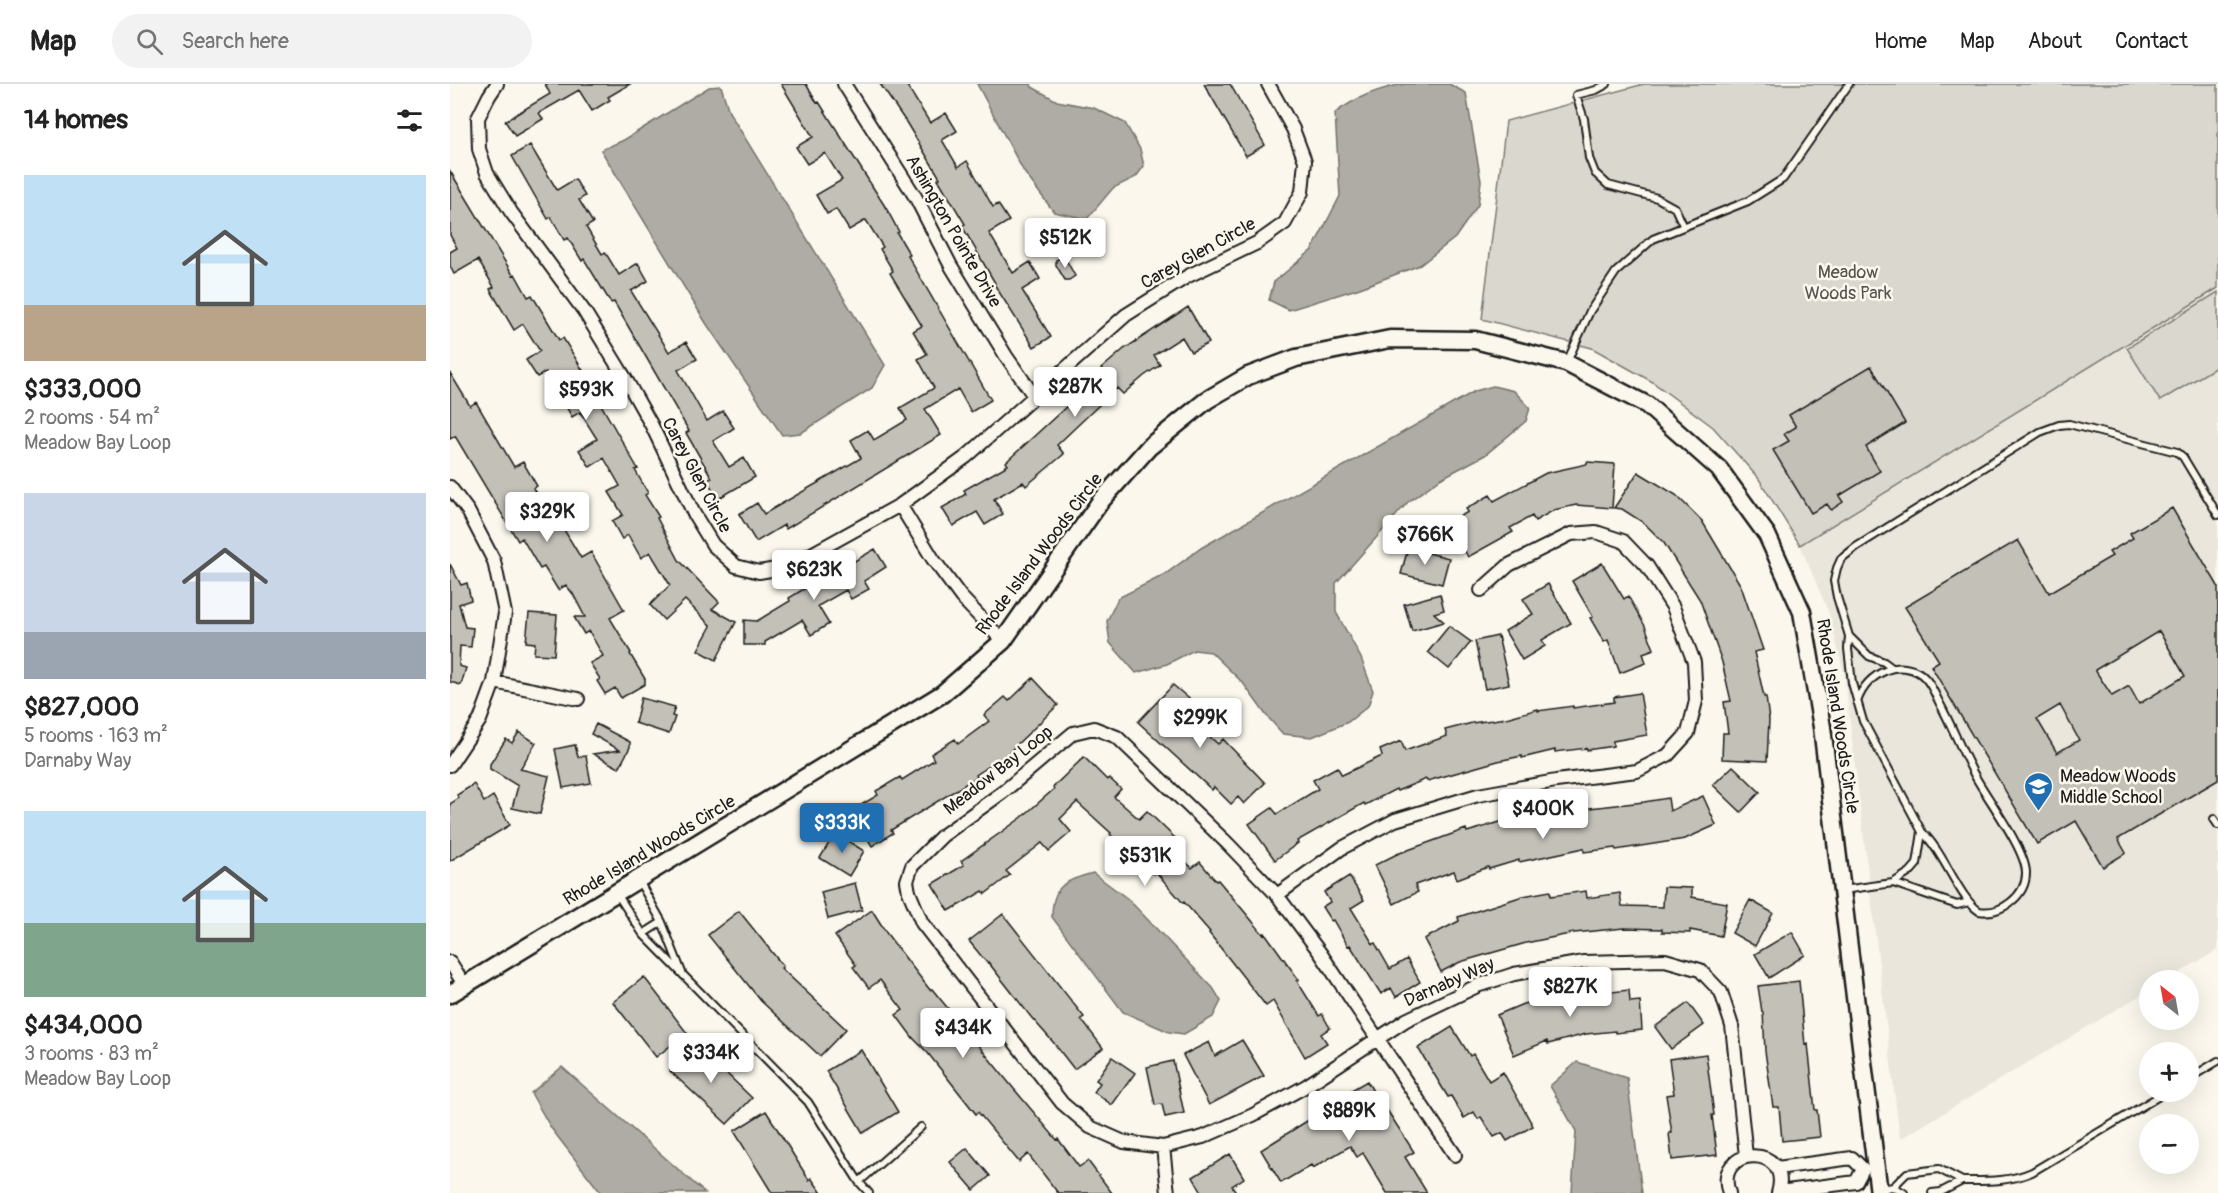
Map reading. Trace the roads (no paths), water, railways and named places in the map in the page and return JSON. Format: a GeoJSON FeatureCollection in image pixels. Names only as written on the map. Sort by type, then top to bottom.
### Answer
{"type":"FeatureCollection","features":[{"type":"Feature","properties":{"kind":"street","name":"Carey Glen Circle"},"geometry":{"type":"LineString","coordinates":[[497,84],[478,118],[479,149],[486,173],[511,212],[584,311],[625,378],[652,426],[694,513],[713,545],[736,566],[759,572],[788,567],[900,505],[966,457],[1126,315],[1188,276],[1257,243],[1285,223],[1302,192],[1305,161],[1293,129],[1268,84]]}},
{"type":"Feature","properties":{"kind":"street","name":"Ashington Pointe Drive"},"geometry":{"type":"LineString","coordinates":[[844,84],[916,198],[951,266],[1006,356],[1034,396]]}},
{"type":"Feature","properties":{"kind":"street","name":"Rhode Island Woods Circle"},"geometry":{"type":"LineString","coordinates":[[457,990],[942,694],[1003,640],[1100,502],[1149,447],[1207,400],[1248,376],[1296,358],[1390,339],[1475,340],[1566,363],[1647,405],[1719,469],[1767,535],[1802,612],[1822,728],[1843,890],[1869,1168],[1884,1189]]}},
{"type":"Feature","properties":{"kind":"street"},"geometry":{"type":"LineString","coordinates":[[450,487],[468,510],[494,561],[505,613],[494,682],[480,720],[450,765]]}},
{"type":"Feature","properties":{"kind":"street"},"geometry":{"type":"LineString","coordinates":[[900,505],[933,559],[961,597],[1003,640]]}},
{"type":"Feature","properties":{"kind":"street"},"geometry":{"type":"LineString","coordinates":[[1277,895],[1342,848],[1395,820],[1478,795],[1556,781],[1637,771],[1668,755],[1688,733],[1696,701],[1694,662],[1673,608],[1647,566],[1623,541],[1596,532],[1571,534],[1509,565],[1480,590]]}},
{"type":"Feature","properties":{"kind":"street"},"geometry":{"type":"LineString","coordinates":[[494,682],[578,699]]}},
{"type":"Feature","properties":{"kind":"street","name":"Meadow Bay Loop"},"geometry":{"type":"LineString","coordinates":[[1163,1147],[1124,1142],[1090,1127],[1062,1103],[922,922],[909,892],[907,881],[912,866],[942,836],[1003,792],[1073,733],[1094,728],[1117,738],[1228,844],[1277,895],[1378,1039],[1455,1155]]}},
{"type":"Feature","properties":{"kind":"street","name":"Darnaby Way"},"geometry":{"type":"LineString","coordinates":[[1163,1147],[1203,1137],[1253,1115],[1306,1086],[1406,1020],[1477,986],[1514,974],[1596,962],[1665,960],[1700,970],[1721,992],[1732,1026],[1746,1156]]}},
{"type":"Feature","properties":{"kind":"street"},"geometry":{"type":"LineString","coordinates":[[450,962],[457,990]]}},
{"type":"Feature","properties":{"kind":"street"},"geometry":{"type":"LineString","coordinates":[[1163,1147],[1168,1193]]}},
{"type":"Feature","properties":{"kind":"street"},"geometry":{"type":"LineString","coordinates":[[1729,1193],[1726,1182],[1728,1173],[1738,1160],[1746,1156],[1756,1155],[1765,1158],[1777,1168],[1780,1179],[1779,1193],[1856,1182],[1869,1168],[1852,1158],[1777,1168]]}},
{"type":"Feature","properties":{"kind":"lane"},"geometry":{"type":"LineString","coordinates":[[1607,84],[1596,90],[1576,95],[1584,119],[1589,158],[1595,173],[1608,185],[1657,198],[1675,208],[1683,225]]}},
{"type":"Feature","properties":{"kind":"lane"},"geometry":{"type":"LineString","coordinates":[[1566,363],[1590,311],[1616,272],[1653,239],[1683,225],[1748,201],[1783,179],[1849,84]]}},
{"type":"Feature","properties":{"kind":"lane"},"geometry":{"type":"LineString","coordinates":[[1857,702],[1860,693],[1876,675],[1892,668],[1907,668],[1925,677],[1947,716],[1969,765],[2025,862],[2024,885],[2019,894],[1998,910],[1979,911],[1969,902],[1933,843],[1922,832],[1869,734],[1857,702],[1852,683],[1848,649],[1849,636],[1834,580],[1841,559],[1856,547],[2050,428],[2069,424],[2177,452],[2183,457],[2218,515]]}},
{"type":"Feature","properties":{"kind":"lane"},"geometry":{"type":"LineString","coordinates":[[1849,636],[1869,656],[1892,668]]}},
{"type":"Feature","properties":{"kind":"lane"},"geometry":{"type":"LineString","coordinates":[[1843,890],[1893,883],[1910,872],[1917,864],[1922,832]]}},
{"type":"Feature","properties":{"kind":"lane"},"geometry":{"type":"LineString","coordinates":[[639,879],[662,922],[684,978]]}},
{"type":"Feature","properties":{"kind":"lane"},"geometry":{"type":"LineString","coordinates":[[1893,883],[1957,905],[1969,902]]}},
{"type":"Feature","properties":{"kind":"lane"},"geometry":{"type":"LineString","coordinates":[[616,893],[643,934],[808,1102],[859,1182],[869,1193]]}},
{"type":"Feature","properties":{"kind":"lane"},"geometry":{"type":"LineString","coordinates":[[643,934],[662,922]]}},
{"type":"Feature","properties":{"kind":"lane"},"geometry":{"type":"LineString","coordinates":[[2199,1072],[2218,1061]]}},
{"type":"Feature","properties":{"kind":"lane"},"geometry":{"type":"LineString","coordinates":[[1884,1189],[1907,1173],[1939,1169],[1962,1181],[2002,1181],[2018,1178],[2032,1172],[2149,1102]]}},
{"type":"Feature","properties":{"kind":"lane"},"geometry":{"type":"LineString","coordinates":[[859,1182],[921,1127]]}},
{"type":"Feature","properties":{"kind":"lane"},"geometry":{"type":"LineString","coordinates":[[1932,1193],[1941,1192],[1962,1181]]}},
{"type":"Feature","properties":{"kind":"lane"},"geometry":{"type":"LineString","coordinates":[[1884,1189],[1904,1193]]}},
{"type":"Feature","properties":{"kind":"place","name":"Meadow Woods Middle School"},"geometry":{"type":"Point","coordinates":[2039,812]}},
{"type":"Feature","properties":{"kind":"park label","name":"Meadow Woods Park"},"geometry":{"type":"Point","coordinates":[1848,282]}}]}
